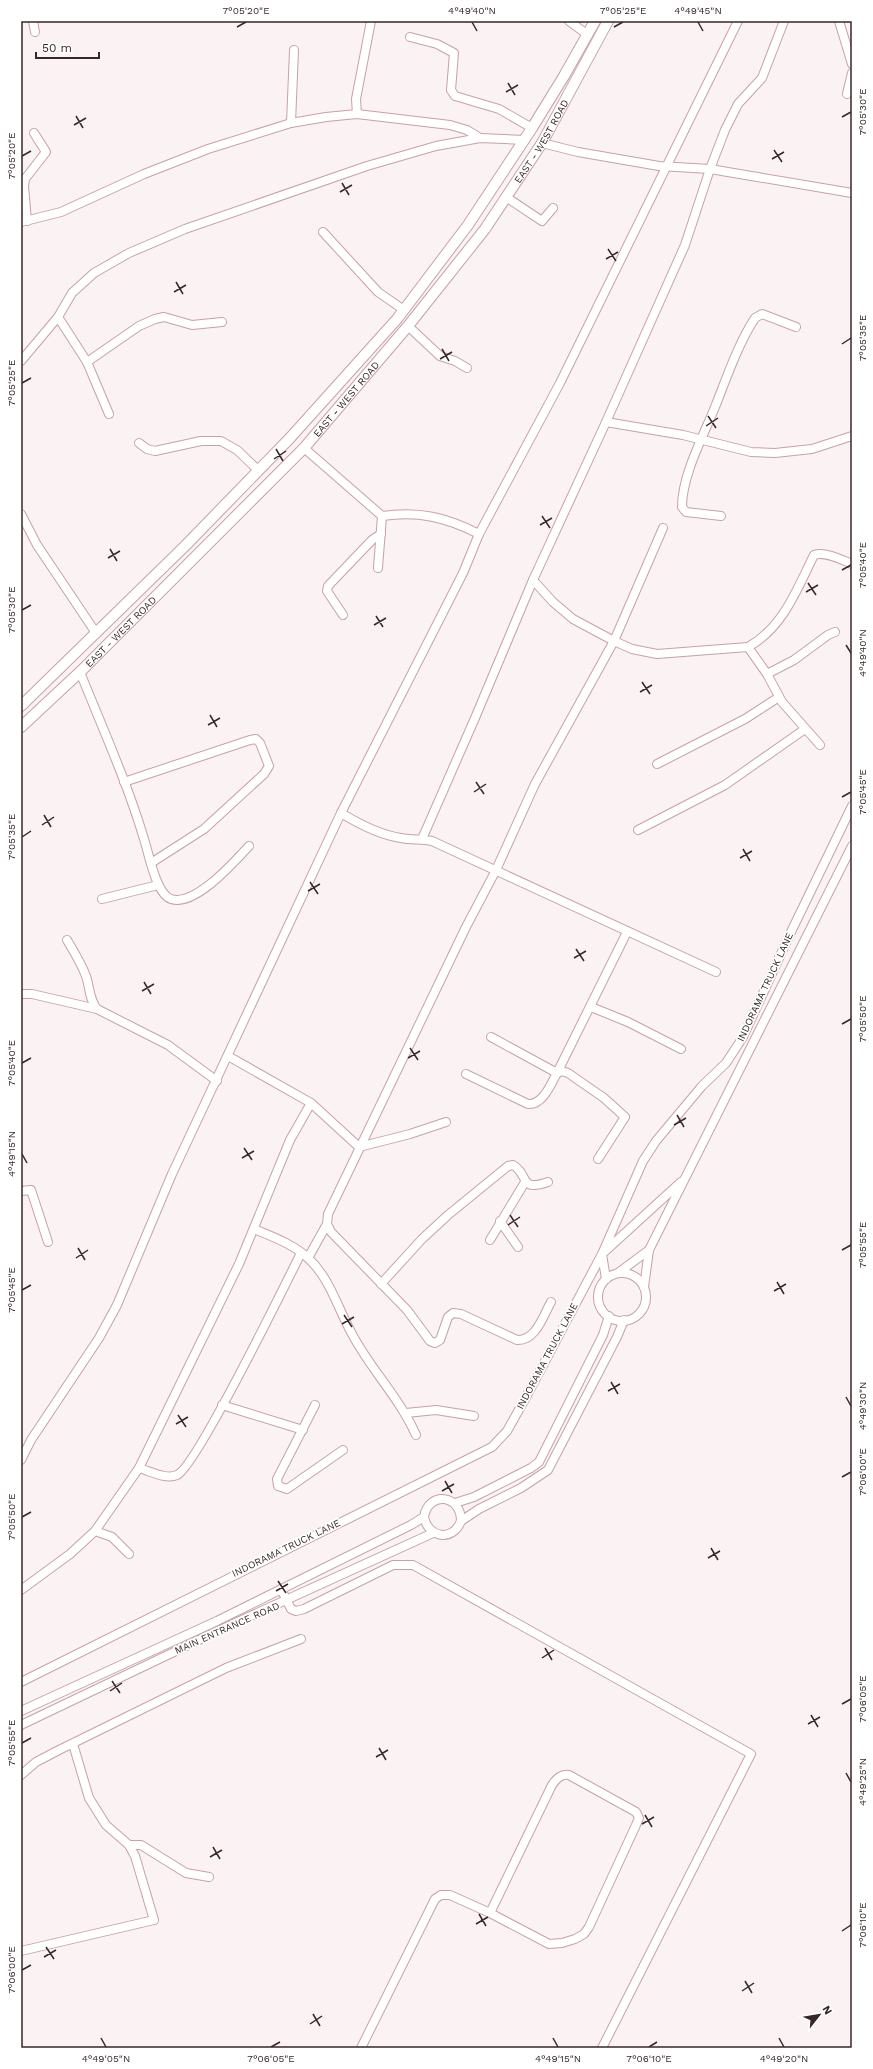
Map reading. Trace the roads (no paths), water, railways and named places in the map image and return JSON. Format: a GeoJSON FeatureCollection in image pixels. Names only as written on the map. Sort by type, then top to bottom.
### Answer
{"type":"FeatureCollection","features":[{"type":"Feature","properties":{"kind":"main road","name":"EAST - WEST ROAD"},"geometry":{"type":"LineString","coordinates":[[21,706],[96,633],[290,438],[404,310],[468,225],[532,128],[595,21]]}},
{"type":"Feature","properties":{"kind":"main road","name":"EAST - WEST ROAD"},"geometry":{"type":"LineString","coordinates":[[21,727],[80,672],[304,448],[408,326],[485,229],[542,143],[608,21]]}},
{"type":"Feature","properties":{"kind":"street"},"geometry":{"type":"LineString","coordinates":[[33,21],[35,32]]}},
{"type":"Feature","properties":{"kind":"street"},"geometry":{"type":"LineString","coordinates":[[357,114],[356,99],[371,21]]}},
{"type":"Feature","properties":{"kind":"street"},"geometry":{"type":"LineString","coordinates":[[569,21],[588,35]]}},
{"type":"Feature","properties":{"kind":"street"},"geometry":{"type":"LineString","coordinates":[[21,1460],[31,1440],[99,1338],[117,1304],[172,1174],[341,813],[463,573],[479,534],[560,383],[738,21]]}},
{"type":"Feature","properties":{"kind":"street"},"geometry":{"type":"LineString","coordinates":[[422,839],[533,580],[606,422],[684,245],[710,169],[738,104],[762,78],[784,21]]}},
{"type":"Feature","properties":{"kind":"street"},"geometry":{"type":"LineString","coordinates":[[838,21],[852,64]]}},
{"type":"Feature","properties":{"kind":"street"},"geometry":{"type":"LineString","coordinates":[[410,37],[437,44],[454,53],[451,90],[455,96],[498,109],[532,128]]}},
{"type":"Feature","properties":{"kind":"street"},"geometry":{"type":"LineString","coordinates":[[291,123],[294,50]]}},
{"type":"Feature","properties":{"kind":"street"},"geometry":{"type":"LineString","coordinates":[[847,94],[852,72]]}},
{"type":"Feature","properties":{"kind":"street"},"geometry":{"type":"LineString","coordinates":[[34,133],[46,152],[25,179],[24,222],[61,212],[144,174],[208,149],[291,123],[326,116],[357,114],[450,125],[467,130],[480,138]]}},
{"type":"Feature","properties":{"kind":"street"},"geometry":{"type":"LineString","coordinates":[[21,361],[58,317],[72,293],[94,273],[129,253],[185,229],[368,166],[436,146],[480,138],[524,140]]}},
{"type":"Feature","properties":{"kind":"street"},"geometry":{"type":"LineString","coordinates":[[542,143],[578,152],[666,166],[710,169],[852,193]]}},
{"type":"Feature","properties":{"kind":"street"},"geometry":{"type":"LineString","coordinates":[[506,197],[542,221],[553,208]]}},
{"type":"Feature","properties":{"kind":"street"},"geometry":{"type":"LineString","coordinates":[[323,232],[378,292],[404,310]]}},
{"type":"Feature","properties":{"kind":"street"},"geometry":{"type":"LineString","coordinates":[[721,516],[686,512],[682,507],[684,489],[694,455],[725,381],[755,318],[762,314],[796,327]]}},
{"type":"Feature","properties":{"kind":"street"},"geometry":{"type":"LineString","coordinates":[[58,317],[87,362],[108,414]]}},
{"type":"Feature","properties":{"kind":"street"},"geometry":{"type":"LineString","coordinates":[[87,362],[139,326],[155,318],[170,318],[192,325],[222,322]]}},
{"type":"Feature","properties":{"kind":"street"},"geometry":{"type":"LineString","coordinates":[[408,326],[440,356],[455,361],[467,368]]}},
{"type":"Feature","properties":{"kind":"street"},"geometry":{"type":"LineString","coordinates":[[606,422],[702,439],[752,452],[775,453],[812,449],[852,436]]}},
{"type":"Feature","properties":{"kind":"street"},"geometry":{"type":"LineString","coordinates":[[139,443],[147,449],[155,451],[201,441],[221,441],[237,450],[258,470]]}},
{"type":"Feature","properties":{"kind":"street"},"geometry":{"type":"LineString","coordinates":[[304,448],[382,516],[400,514],[434,516],[457,523],[479,534]]}},
{"type":"Feature","properties":{"kind":"street"},"geometry":{"type":"LineString","coordinates":[[21,514],[37,544],[96,633]]}},
{"type":"Feature","properties":{"kind":"street"},"geometry":{"type":"LineString","coordinates":[[378,568],[382,516]]}},
{"type":"Feature","properties":{"kind":"street"},"geometry":{"type":"LineString","coordinates":[[308,1258],[327,1224],[328,1214],[332,1202],[466,928],[496,870],[535,784],[614,642],[663,528]]}},
{"type":"Feature","properties":{"kind":"street"},"geometry":{"type":"LineString","coordinates":[[343,615],[327,591],[328,586],[372,540],[381,534]]}},
{"type":"Feature","properties":{"kind":"street"},"geometry":{"type":"LineString","coordinates":[[533,580],[553,602],[573,619],[614,642],[632,649],[656,654],[748,647],[758,641],[782,615],[794,598],[814,555],[818,553],[827,555],[852,564]]}},
{"type":"Feature","properties":{"kind":"street"},"geometry":{"type":"LineString","coordinates":[[767,674],[794,660],[828,635],[835,632]]}},
{"type":"Feature","properties":{"kind":"street"},"geometry":{"type":"LineString","coordinates":[[748,647],[767,674],[779,697],[820,745]]}},
{"type":"Feature","properties":{"kind":"street"},"geometry":{"type":"LineString","coordinates":[[80,672],[124,782],[158,885],[169,898],[178,900],[189,897],[226,872],[248,846]]}},
{"type":"Feature","properties":{"kind":"street"},"geometry":{"type":"LineString","coordinates":[[657,764],[745,719],[779,697]]}},
{"type":"Feature","properties":{"kind":"street"},"geometry":{"type":"LineString","coordinates":[[638,830],[725,785],[805,729]]}},
{"type":"Feature","properties":{"kind":"street"},"geometry":{"type":"LineString","coordinates":[[124,782],[256,739],[260,743],[269,766],[264,774],[204,829],[151,863]]}},
{"type":"Feature","properties":{"kind":"street","name":"INDORAMA TRUCK LANE"},"geometry":{"type":"LineString","coordinates":[[21,1682],[492,1447],[507,1431],[602,1254],[643,1161],[702,1086],[726,1063],[742,1037],[852,806]]}},
{"type":"Feature","properties":{"kind":"street"},"geometry":{"type":"LineString","coordinates":[[341,813],[382,833],[401,838],[432,841],[716,972]]}},
{"type":"Feature","properties":{"kind":"street"},"geometry":{"type":"LineString","coordinates":[[649,1250],[618,1273],[606,1279],[599,1291],[598,1298],[600,1305],[609,1316],[624,1320],[635,1316],[641,1310],[646,1299],[644,1287],[649,1250],[769,1014],[852,846]]}},
{"type":"Feature","properties":{"kind":"street"},"geometry":{"type":"LineString","coordinates":[[102,899],[158,885]]}},
{"type":"Feature","properties":{"kind":"street"},"geometry":{"type":"LineString","coordinates":[[466,1074],[528,1104],[532,1104],[546,1093],[627,932]]}},
{"type":"Feature","properties":{"kind":"street"},"geometry":{"type":"LineString","coordinates":[[67,940],[78,958],[87,978],[91,998],[97,1009]]}},
{"type":"Feature","properties":{"kind":"street"},"geometry":{"type":"LineString","coordinates":[[21,994],[32,994],[97,1009],[168,1045],[217,1080]]}},
{"type":"Feature","properties":{"kind":"street"},"geometry":{"type":"LineString","coordinates":[[758,1003],[769,1014]]}},
{"type":"Feature","properties":{"kind":"street"},"geometry":{"type":"LineString","coordinates":[[591,1006],[628,1022],[681,1049]]}},
{"type":"Feature","properties":{"kind":"street"},"geometry":{"type":"LineString","coordinates":[[491,1037],[557,1073],[562,1071],[568,1073],[604,1098],[625,1117],[598,1159]]}},
{"type":"Feature","properties":{"kind":"street"},"geometry":{"type":"LineString","coordinates":[[228,1056],[310,1103],[359,1147]]}},
{"type":"Feature","properties":{"kind":"street"},"geometry":{"type":"LineString","coordinates":[[21,1590],[70,1554],[95,1531],[139,1468],[254,1229],[290,1140],[310,1103]]}},
{"type":"Feature","properties":{"kind":"street"},"geometry":{"type":"LineString","coordinates":[[359,1147],[410,1134],[446,1122]]}},
{"type":"Feature","properties":{"kind":"street"},"geometry":{"type":"LineString","coordinates":[[381,1284],[422,1239],[508,1166],[513,1165],[516,1167],[525,1182],[530,1185],[548,1182]]}},
{"type":"Feature","properties":{"kind":"street"},"geometry":{"type":"LineString","coordinates":[[606,1279],[602,1254],[685,1178]]}},
{"type":"Feature","properties":{"kind":"street"},"geometry":{"type":"LineString","coordinates":[[490,1240],[500,1221],[525,1182]]}},
{"type":"Feature","properties":{"kind":"street"},"geometry":{"type":"LineString","coordinates":[[21,1191],[31,1190],[48,1242]]}},
{"type":"Feature","properties":{"kind":"street"},"geometry":{"type":"LineString","coordinates":[[500,1221],[518,1247]]}},
{"type":"Feature","properties":{"kind":"street"},"geometry":{"type":"LineString","coordinates":[[327,1224],[331,1232],[343,1246],[407,1310],[430,1341],[435,1343],[440,1340],[448,1317],[453,1313],[461,1314],[517,1340],[523,1340],[535,1331],[551,1302]]}},
{"type":"Feature","properties":{"kind":"street"},"geometry":{"type":"LineString","coordinates":[[254,1229],[286,1242],[308,1258],[322,1275],[352,1334],[406,1413],[416,1435]]}},
{"type":"Feature","properties":{"kind":"street"},"geometry":{"type":"LineString","coordinates":[[139,1468],[168,1477],[181,1473],[190,1462],[222,1405],[301,1253]]}},
{"type":"Feature","properties":{"kind":"street"},"geometry":{"type":"LineString","coordinates":[[618,1273],[633,1276],[644,1287]]}},
{"type":"Feature","properties":{"kind":"street"},"geometry":{"type":"LineString","coordinates":[[609,1316],[603,1335],[539,1462],[531,1468],[474,1497],[455,1503],[445,1499],[435,1501],[427,1508],[424,1517],[433,1533],[448,1535],[456,1530],[461,1521],[479,1509],[521,1488],[548,1470],[617,1337],[624,1320]]}},
{"type":"Feature","properties":{"kind":"street"},"geometry":{"type":"LineString","coordinates":[[222,1405],[303,1430]]}},
{"type":"Feature","properties":{"kind":"street"},"geometry":{"type":"LineString","coordinates":[[315,1405],[276,1479],[278,1486],[287,1489],[343,1450]]}},
{"type":"Feature","properties":{"kind":"street"},"geometry":{"type":"LineString","coordinates":[[406,1413],[436,1410],[474,1416]]}},
{"type":"Feature","properties":{"kind":"street"},"geometry":{"type":"LineString","coordinates":[[455,1503],[461,1515],[461,1521]]}},
{"type":"Feature","properties":{"kind":"street"},"geometry":{"type":"LineString","coordinates":[[21,1711],[281,1589],[424,1517]]}},
{"type":"Feature","properties":{"kind":"street"},"geometry":{"type":"LineString","coordinates":[[95,1531],[112,1537],[128,1554]]}},
{"type":"Feature","properties":{"kind":"street","name":"MAIN ENTRANCE ROAD"},"geometry":{"type":"LineString","coordinates":[[21,1725],[220,1630],[433,1533]]}},
{"type":"Feature","properties":{"kind":"street"},"geometry":{"type":"LineString","coordinates":[[281,1589],[290,1609],[296,1611],[304,1609],[393,1565],[413,1565],[751,1754],[602,2048]]}},
{"type":"Feature","properties":{"kind":"street"},"geometry":{"type":"LineString","coordinates":[[21,1776],[36,1762],[226,1668],[301,1639]]}},
{"type":"Feature","properties":{"kind":"street"},"geometry":{"type":"LineString","coordinates":[[21,1951],[154,1920],[136,1860],[129,1845],[106,1825],[89,1798],[73,1744]]}},
{"type":"Feature","properties":{"kind":"street"},"geometry":{"type":"LineString","coordinates":[[361,2048],[435,1899],[442,1895],[450,1895],[490,1913],[549,1944],[562,1943],[584,1934],[589,1927],[639,1818],[636,1812],[570,1775],[558,1778],[552,1785],[490,1913]]}},
{"type":"Feature","properties":{"kind":"street"},"geometry":{"type":"LineString","coordinates":[[129,1845],[140,1844],[186,1873],[209,1877]]}}]}
